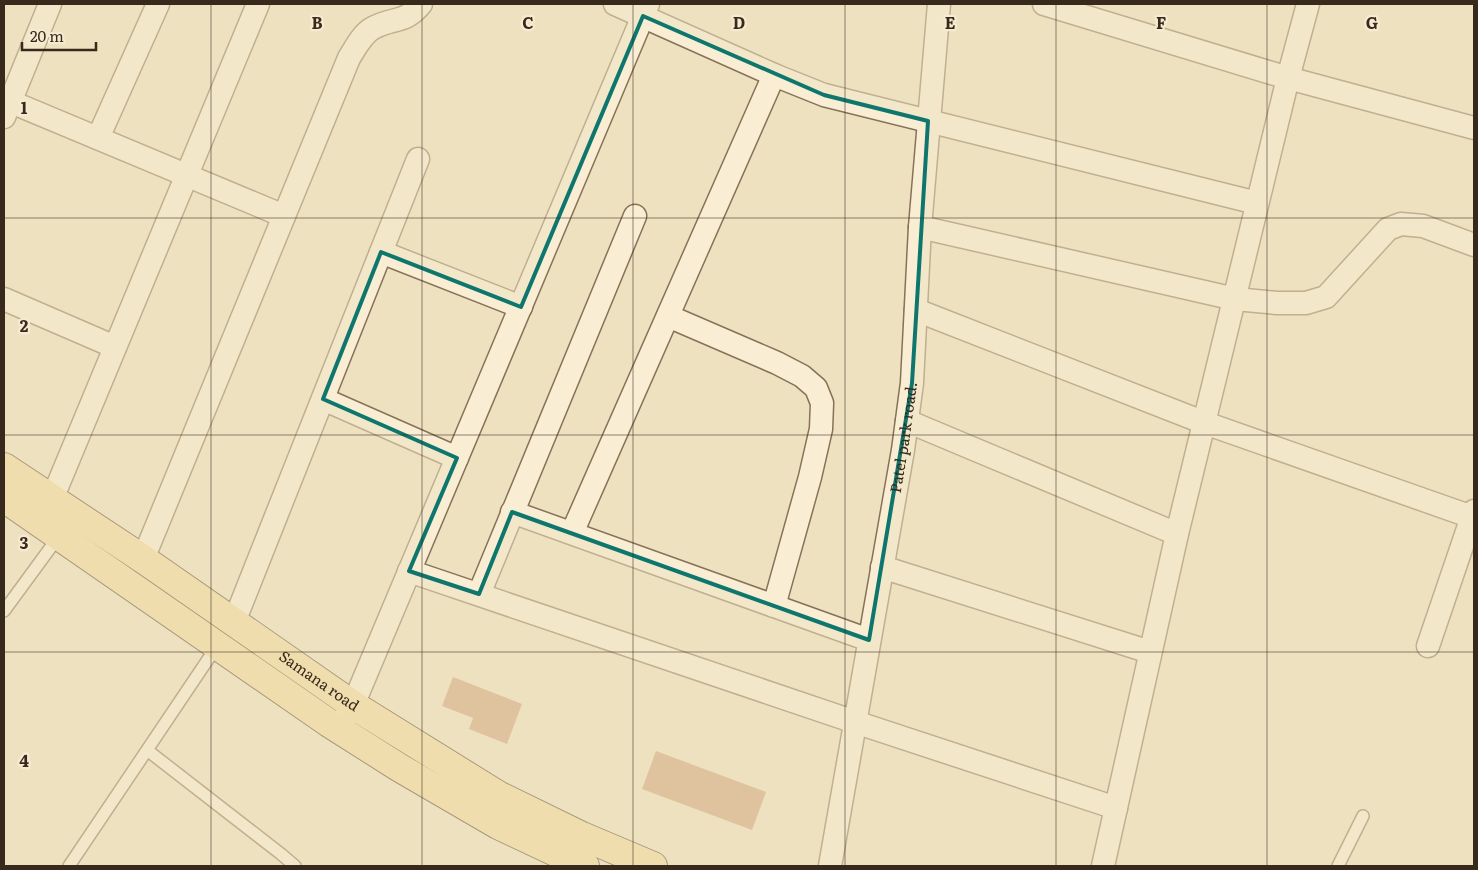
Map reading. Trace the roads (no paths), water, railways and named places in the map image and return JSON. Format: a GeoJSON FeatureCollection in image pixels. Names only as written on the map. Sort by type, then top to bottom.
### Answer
{"type":"FeatureCollection","features":[{"type":"Feature","properties":{"kind":"main road","name":"Samana road"},"geometry":{"type":"LineString","coordinates":[[4,467],[143,559],[353,705],[498,795],[582,836],[653,866]]}},
{"type":"Feature","properties":{"kind":"main road","name":"Samana road"},"geometry":{"type":"LineString","coordinates":[[4,498],[339,729],[400,768],[498,825],[585,866]]}},
{"type":"Feature","properties":{"kind":"street"},"geometry":{"type":"LineString","coordinates":[[50,4],[6,106],[98,138],[284,216]]}},
{"type":"Feature","properties":{"kind":"street"},"geometry":{"type":"LineString","coordinates":[[98,138],[158,4]]}},
{"type":"Feature","properties":{"kind":"street"},"geometry":{"type":"LineString","coordinates":[[52,499],[258,4]]}},
{"type":"Feature","properties":{"kind":"street"},"geometry":{"type":"LineString","coordinates":[[143,559],[349,58],[360,40],[372,29],[400,20],[414,13],[421,4]]}},
{"type":"Feature","properties":{"kind":"street"},"geometry":{"type":"LineString","coordinates":[[615,4],[646,10],[774,75],[824,95],[1257,203]]}},
{"type":"Feature","properties":{"kind":"street","name":"Patel park road."},"geometry":{"type":"LineString","coordinates":[[830,866],[912,383],[920,227],[939,4]]}},
{"type":"Feature","properties":{"kind":"street"},"geometry":{"type":"LineString","coordinates":[[1044,4],[1288,78],[1474,128]]}},
{"type":"Feature","properties":{"kind":"street"},"geometry":{"type":"LineString","coordinates":[[1103,866],[1177,534],[1257,203],[1308,4]]}},
{"type":"Feature","properties":{"kind":"street"},"geometry":{"type":"LineString","coordinates":[[339,729],[353,705],[646,10]]}},
{"type":"Feature","properties":{"kind":"street"},"geometry":{"type":"LineString","coordinates":[[572,534],[774,75]]}},
{"type":"Feature","properties":{"kind":"street"},"geometry":{"type":"LineString","coordinates":[[234,622],[418,159]]}},
{"type":"Feature","properties":{"kind":"street"},"geometry":{"type":"LineString","coordinates":[[478,594],[635,216]]}},
{"type":"Feature","properties":{"kind":"street"},"geometry":{"type":"LineString","coordinates":[[920,227],[1235,299],[1277,303],[1306,303],[1326,298],[1388,229],[1402,224],[1423,226],[1474,245]]}},
{"type":"Feature","properties":{"kind":"street"},"geometry":{"type":"LineString","coordinates":[[381,252],[521,307]]}},
{"type":"Feature","properties":{"kind":"street"},"geometry":{"type":"LineString","coordinates":[[4,299],[115,347]]}},
{"type":"Feature","properties":{"kind":"street"},"geometry":{"type":"LineString","coordinates":[[916,310],[1204,423],[1473,514],[1428,646]]}},
{"type":"Feature","properties":{"kind":"street"},"geometry":{"type":"LineString","coordinates":[[668,316],[777,363],[802,376],[816,388],[822,403],[822,429],[774,606]]}},
{"type":"Feature","properties":{"kind":"street"},"geometry":{"type":"LineString","coordinates":[[322,399],[457,458]]}},
{"type":"Feature","properties":{"kind":"street"},"geometry":{"type":"LineString","coordinates":[[907,421],[1177,534]]}},
{"type":"Feature","properties":{"kind":"street"},"geometry":{"type":"LineString","coordinates":[[512,512],[869,640]]}},
{"type":"Feature","properties":{"kind":"street"},"geometry":{"type":"LineString","coordinates":[[882,567],[1150,652]]}},
{"type":"Feature","properties":{"kind":"street"},"geometry":{"type":"LineString","coordinates":[[409,570],[855,722],[1116,808]]}},
{"type":"Feature","properties":{"kind":"lane"},"geometry":{"type":"LineString","coordinates":[[4,611],[59,536]]}},
{"type":"Feature","properties":{"kind":"lane"},"geometry":{"type":"LineString","coordinates":[[69,866],[218,645]]}},
{"type":"Feature","properties":{"kind":"lane"},"geometry":{"type":"LineString","coordinates":[[147,750],[295,866]]}},
{"type":"Feature","properties":{"kind":"lane"},"geometry":{"type":"LineString","coordinates":[[1338,866],[1363,816]]}}]}
